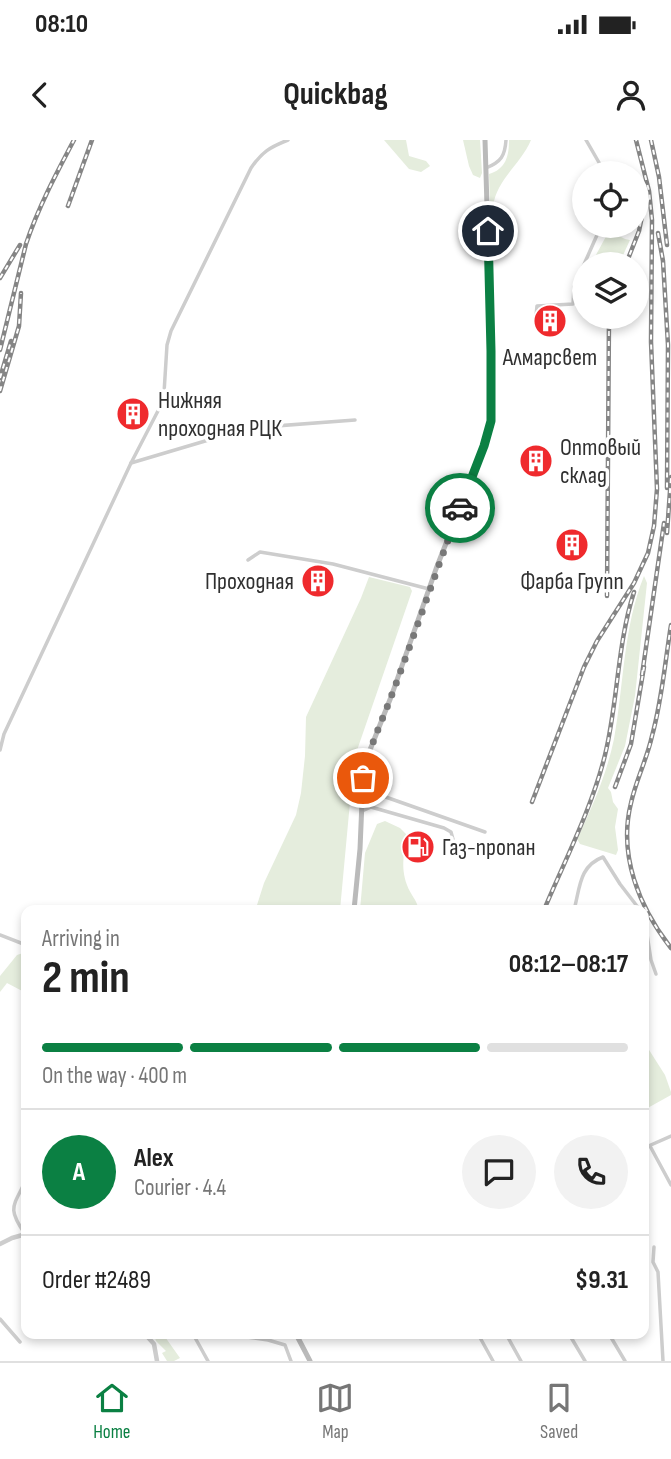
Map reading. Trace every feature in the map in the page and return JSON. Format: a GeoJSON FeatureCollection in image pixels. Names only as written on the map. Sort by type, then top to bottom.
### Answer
{"type":"FeatureCollection","features":[{"type":"Feature","properties":{"kind":"main road"},"geometry":{"type":"LineString","coordinates":[[354,905],[366,760],[491,421],[491,306],[485,140]]}},
{"type":"Feature","properties":{"kind":"main road"},"geometry":{"type":"LineString","coordinates":[[299,1339],[310,1361]]}},
{"type":"Feature","properties":{"kind":"street"},"geometry":{"type":"LineString","coordinates":[[0,750],[9,722],[160,407],[171,331],[251,168],[268,148],[288,140]]}},
{"type":"Feature","properties":{"kind":"street"},"geometry":{"type":"LineString","coordinates":[[486,168],[502,159],[506,140]]}},
{"type":"Feature","properties":{"kind":"street"},"geometry":{"type":"LineString","coordinates":[[586,140],[598,161]]}},
{"type":"Feature","properties":{"kind":"street"},"geometry":{"type":"LineString","coordinates":[[536,316],[537,306],[573,304],[574,287],[596,238]]}},
{"type":"Feature","properties":{"kind":"street"},"geometry":{"type":"LineString","coordinates":[[131,463],[249,428],[355,420]]}},
{"type":"Feature","properties":{"kind":"street"},"geometry":{"type":"LineString","coordinates":[[248,561],[260,552],[333,564],[429,589]]}},
{"type":"Feature","properties":{"kind":"street"},"geometry":{"type":"LineString","coordinates":[[363,778],[380,795],[485,832]]}},
{"type":"Feature","properties":{"kind":"street"},"geometry":{"type":"LineString","coordinates":[[362,807],[380,795]]}},
{"type":"Feature","properties":{"kind":"street"},"geometry":{"type":"LineString","coordinates":[[362,807],[371,807],[444,828],[451,832],[454,843]]}},
{"type":"Feature","properties":{"kind":"street"},"geometry":{"type":"LineString","coordinates":[[575,905],[585,868],[603,857],[636,905]]}},
{"type":"Feature","properties":{"kind":"street"},"geometry":{"type":"LineString","coordinates":[[0,935],[21,943]]}},
{"type":"Feature","properties":{"kind":"street"},"geometry":{"type":"LineString","coordinates":[[649,947],[656,974]]}},
{"type":"Feature","properties":{"kind":"street"},"geometry":{"type":"LineString","coordinates":[[671,1136],[649,1146],[671,1185]]}},
{"type":"Feature","properties":{"kind":"street"},"geometry":{"type":"LineString","coordinates":[[21,1190],[13,1211],[21,1227]]}},
{"type":"Feature","properties":{"kind":"street"},"geometry":{"type":"LineString","coordinates":[[0,1244],[21,1236]]}},
{"type":"Feature","properties":{"kind":"street"},"geometry":{"type":"LineString","coordinates":[[653,1247],[653,1262],[658,1272],[663,1361]]}},
{"type":"Feature","properties":{"kind":"street"},"geometry":{"type":"LineString","coordinates":[[0,1319],[20,1342]]}},
{"type":"Feature","properties":{"kind":"street"},"geometry":{"type":"LineString","coordinates":[[150,1339],[154,1344],[158,1361]]}},
{"type":"Feature","properties":{"kind":"street"},"geometry":{"type":"LineString","coordinates":[[196,1339],[208,1361]]}},
{"type":"Feature","properties":{"kind":"street"},"geometry":{"type":"LineString","coordinates":[[258,1339],[285,1345],[291,1361]]}},
{"type":"Feature","properties":{"kind":"street"},"geometry":{"type":"LineString","coordinates":[[481,1339],[493,1361]]}},
{"type":"Feature","properties":{"kind":"street"},"geometry":{"type":"LineString","coordinates":[[509,1339],[521,1361]]}},
{"type":"Feature","properties":{"kind":"street"},"geometry":{"type":"LineString","coordinates":[[572,1339],[585,1361]]}},
{"type":"Feature","properties":{"kind":"street"},"geometry":{"type":"LineString","coordinates":[[612,1339],[625,1361]]}},
{"type":"Feature","properties":{"kind":"green space"},"geometry":{"type":"Polygon","coordinates":[[[384,140],[406,140],[409,156],[426,161],[430,166],[421,172],[409,169],[384,140]]]}},
{"type":"Feature","properties":{"kind":"green space"},"geometry":{"type":"Polygon","coordinates":[[[463,140],[480,140],[480,178],[473,175],[463,140]]]}},
{"type":"Feature","properties":{"kind":"green space"},"geometry":{"type":"Polygon","coordinates":[[[509,140],[531,140],[504,180],[493,207],[490,205],[489,174],[503,165],[509,140]]]}},
{"type":"Feature","properties":{"kind":"green space"},"geometry":{"type":"Polygon","coordinates":[[[605,238],[630,240],[624,252],[598,252],[605,238]]]}},
{"type":"Feature","properties":{"kind":"green space"},"geometry":{"type":"Polygon","coordinates":[[[644,576],[647,583],[635,696],[625,746],[608,788],[618,809],[615,827],[618,850],[616,855],[580,844],[577,839],[611,752],[628,636],[644,576]]]}},
{"type":"Feature","properties":{"kind":"green space"},"geometry":{"type":"Polygon","coordinates":[[[369,577],[410,587],[412,591],[354,759],[340,905],[257,905],[264,883],[296,815],[305,756],[306,717],[369,577]]]}},
{"type":"Feature","properties":{"kind":"green space"},"geometry":{"type":"Polygon","coordinates":[[[385,821],[406,834],[404,872],[407,885],[418,905],[360,905],[365,853],[377,824],[385,821]]]}},
{"type":"Feature","properties":{"kind":"green space"},"geometry":{"type":"Polygon","coordinates":[[[21,954],[21,990],[7,983],[0,992],[0,976],[21,954]]]}},
{"type":"Feature","properties":{"kind":"green space"},"geometry":{"type":"Polygon","coordinates":[[[649,1050],[665,1075],[671,1095],[649,1107],[649,1050]]]}},
{"type":"Feature","properties":{"kind":"green space"},"geometry":{"type":"Polygon","coordinates":[[[167,1339],[180,1358],[167,1361],[162,1353],[166,1351],[156,1341],[167,1339]]]}},
{"type":"Feature","properties":{"kind":"railway"},"geometry":{"type":"LineString","coordinates":[[0,350],[26,244],[42,204],[74,140]]}},
{"type":"Feature","properties":{"kind":"railway"},"geometry":{"type":"LineString","coordinates":[[68,206],[92,140]]}},
{"type":"Feature","properties":{"kind":"railway"},"geometry":{"type":"LineString","coordinates":[[532,802],[584,667],[597,641],[634,583],[648,553],[654,526],[657,489],[651,342],[652,220],[649,191],[636,140]]}},
{"type":"Feature","properties":{"kind":"railway"},"geometry":{"type":"LineString","coordinates":[[651,140],[659,177],[667,245]]}},
{"type":"Feature","properties":{"kind":"railway"},"geometry":{"type":"LineString","coordinates":[[658,233],[663,261],[668,345],[667,488]]}},
{"type":"Feature","properties":{"kind":"railway"},"geometry":{"type":"LineString","coordinates":[[631,252],[636,238]]}},
{"type":"Feature","properties":{"kind":"railway"},"geometry":{"type":"LineString","coordinates":[[0,278],[20,245]]}},
{"type":"Feature","properties":{"kind":"railway"},"geometry":{"type":"LineString","coordinates":[[0,391],[19,326],[21,293]]}},
{"type":"Feature","properties":{"kind":"railway"},"geometry":{"type":"LineString","coordinates":[[607,596],[609,329]]}},
{"type":"Feature","properties":{"kind":"railway"},"geometry":{"type":"LineString","coordinates":[[0,378],[11,341]]}},
{"type":"Feature","properties":{"kind":"railway"},"geometry":{"type":"LineString","coordinates":[[667,533],[671,477]]}},
{"type":"Feature","properties":{"kind":"railway"},"geometry":{"type":"LineString","coordinates":[[642,675],[664,523]]}},
{"type":"Feature","properties":{"kind":"railway"},"geometry":{"type":"LineString","coordinates":[[546,905],[600,775],[609,735],[624,632],[634,592]]}},
{"type":"Feature","properties":{"kind":"railway"},"geometry":{"type":"LineString","coordinates":[[644,905],[630,861],[628,822],[658,709],[671,625]]}},
{"type":"Feature","properties":{"kind":"railway"},"geometry":{"type":"LineString","coordinates":[[615,787],[631,744],[644,667]]}},
{"type":"Feature","properties":{"kind":"railway"},"geometry":{"type":"LineString","coordinates":[[649,915],[671,948]]}},
{"type":"Feature","properties":{"kind":"way so far"},"geometry":{"type":"LineString","coordinates":[[363,778],[366,760],[460,508]]}},
{"type":"Feature","properties":{"kind":"place","name":"Алмарсвет"},"geometry":{"type":"Point","coordinates":[550,321]}},
{"type":"Feature","properties":{"kind":"place","name":"Нижняя проходная РЦК"},"geometry":{"type":"Point","coordinates":[133,414]}},
{"type":"Feature","properties":{"kind":"place","name":"Оптовый склад"},"geometry":{"type":"Point","coordinates":[536,461]}},
{"type":"Feature","properties":{"kind":"place","name":"Фарба Групп"},"geometry":{"type":"Point","coordinates":[572,545]}},
{"type":"Feature","properties":{"kind":"place","name":"Проходная"},"geometry":{"type":"Point","coordinates":[318,581]}},
{"type":"Feature","properties":{"kind":"place","name":"Газ-пропан"},"geometry":{"type":"Point","coordinates":[418,847]}},
{"type":"Feature","properties":{"kind":"route"},"geometry":{"type":"LineString","coordinates":[[460,508],[491,421],[488,231]]}}]}
